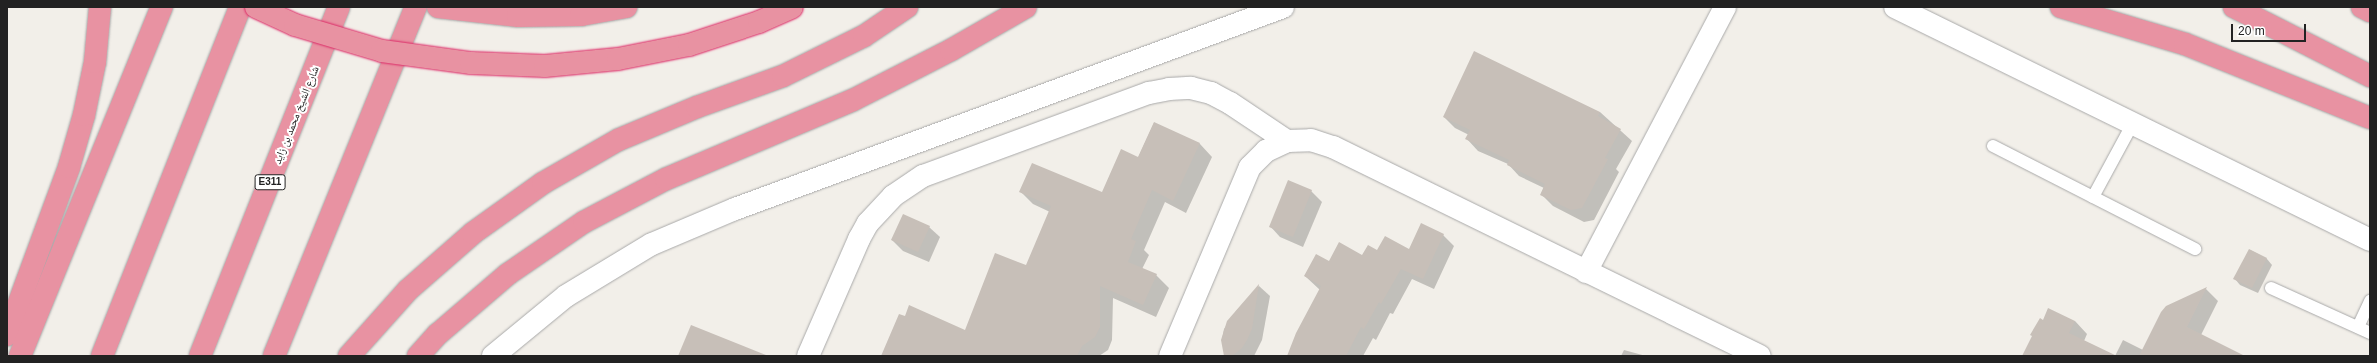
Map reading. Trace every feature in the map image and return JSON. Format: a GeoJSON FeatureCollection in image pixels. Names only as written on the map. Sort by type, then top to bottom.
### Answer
{"type":"FeatureCollection","features":[{"type":"Feature","properties":{"kind":"highway"},"geometry":{"type":"LineString","coordinates":[[7,335],[69,167],[84,115],[95,62],[100,7]]}},
{"type":"Feature","properties":{"kind":"highway"},"geometry":{"type":"LineString","coordinates":[[20,356],[162,7]]}},
{"type":"Feature","properties":{"kind":"highway"},"geometry":{"type":"LineString","coordinates":[[102,356],[240,7]]}},
{"type":"Feature","properties":{"kind":"highway"},"geometry":{"type":"LineString","coordinates":[[256,7],[295,25],[382,51],[471,63],[545,66],[618,59],[689,45],[759,22],[792,7]]}},
{"type":"Feature","properties":{"kind":"highway","name":"شارع الشيخ محمد بن زايد"},"geometry":{"type":"LineString","coordinates":[[200,356],[339,7]]}},
{"type":"Feature","properties":{"kind":"highway"},"geometry":{"type":"LineString","coordinates":[[274,356],[416,7]]}},
{"type":"Feature","properties":{"kind":"highway"},"geometry":{"type":"LineString","coordinates":[[438,7],[518,16],[580,14],[626,7]]}},
{"type":"Feature","properties":{"kind":"highway"},"geometry":{"type":"LineString","coordinates":[[349,356],[408,290],[473,233],[536,187],[618,140],[698,107],[783,76],[864,36],[907,7]]}},
{"type":"Feature","properties":{"kind":"highway"},"geometry":{"type":"LineString","coordinates":[[418,356],[438,334],[508,274],[584,222],[666,179],[853,100],[951,50],[1026,7]]}},
{"type":"Feature","properties":{"kind":"highway"},"geometry":{"type":"LineString","coordinates":[[2061,7],[2185,44]]}},
{"type":"Feature","properties":{"kind":"highway"},"geometry":{"type":"LineString","coordinates":[[2108,7],[2185,44],[2370,118]]}},
{"type":"Feature","properties":{"kind":"highway"},"geometry":{"type":"LineString","coordinates":[[2234,7],[2370,76]]}},
{"type":"Feature","properties":{"kind":"highway"},"geometry":{"type":"LineString","coordinates":[[2362,7],[2370,11]]}},
{"type":"Feature","properties":{"kind":"street"},"geometry":{"type":"LineString","coordinates":[[493,356],[566,296],[652,244],[735,209],[1283,7]]}},
{"type":"Feature","properties":{"kind":"street"},"geometry":{"type":"LineString","coordinates":[[1586,272],[1725,7]]}},
{"type":"Feature","properties":{"kind":"street"},"geometry":{"type":"LineString","coordinates":[[1895,7],[2370,240]]}},
{"type":"Feature","properties":{"kind":"street"},"geometry":{"type":"LineString","coordinates":[[808,356],[859,239],[868,223],[893,196],[924,176],[1149,93],[1169,89],[1191,88],[1211,93],[1230,103],[1288,141]]}},
{"type":"Feature","properties":{"kind":"street"},"geometry":{"type":"LineString","coordinates":[[1170,356],[1250,168],[1266,151],[1288,141],[1311,140],[1333,148],[1759,356]]}},
{"type":"Feature","properties":{"kind":"lane"},"geometry":{"type":"LineString","coordinates":[[2093,197],[2133,123]]}},
{"type":"Feature","properties":{"kind":"lane"},"geometry":{"type":"LineString","coordinates":[[1993,146],[2195,249]]}},
{"type":"Feature","properties":{"kind":"lane"},"geometry":{"type":"LineString","coordinates":[[2271,288],[2370,333]]}},
{"type":"Feature","properties":{"kind":"lane"},"geometry":{"type":"LineString","coordinates":[[2358,327],[2370,301]]}},
{"type":"Feature","properties":{"kind":"building"},"geometry":{"type":"Polygon","coordinates":[[[1474,51],[1600,112],[1598,116],[1621,129],[1605,158],[1608,159],[1582,208],[1571,210],[1540,195],[1545,184],[1507,165],[1509,160],[1465,139],[1470,130],[1443,117],[1474,51]]]}},
{"type":"Feature","properties":{"kind":"building"},"geometry":{"type":"Polygon","coordinates":[[[1154,122],[1200,143],[1173,201],[1152,190],[1131,239],[1136,241],[1128,262],[1157,274],[1143,305],[1100,286],[1100,327],[1095,337],[1082,346],[1077,356],[881,356],[899,314],[905,316],[909,305],[965,330],[995,253],[1026,265],[1051,206],[1019,192],[1032,163],[1102,192],[1121,149],[1138,157],[1154,122]]]}},
{"type":"Feature","properties":{"kind":"building"},"geometry":{"type":"Polygon","coordinates":[[[1288,180],[1312,190],[1293,237],[1269,227],[1288,180]]]}},
{"type":"Feature","properties":{"kind":"building"},"geometry":{"type":"Polygon","coordinates":[[[903,214],[930,226],[918,252],[891,240],[903,214]]]}},
{"type":"Feature","properties":{"kind":"building"},"geometry":{"type":"Polygon","coordinates":[[[1421,223],[1444,234],[1423,279],[1401,269],[1381,304],[1379,302],[1364,329],[1361,327],[1346,356],[1287,356],[1296,333],[1321,286],[1304,276],[1316,254],[1329,261],[1339,242],[1362,255],[1368,245],[1377,250],[1385,236],[1409,249],[1421,223]]]}},
{"type":"Feature","properties":{"kind":"building"},"geometry":{"type":"Polygon","coordinates":[[[2249,249],[2267,258],[2252,288],[2233,279],[2249,249]]]}},
{"type":"Feature","properties":{"kind":"building"},"geometry":{"type":"Polygon","coordinates":[[[1259,284],[1252,329],[1247,340],[1242,348],[1232,356],[1224,356],[1221,340],[1227,321],[1259,284]]]}},
{"type":"Feature","properties":{"kind":"building"},"geometry":{"type":"Polygon","coordinates":[[[2207,287],[2187,327],[2245,356],[2139,356],[2161,312],[2166,306],[2207,287]]]}},
{"type":"Feature","properties":{"kind":"building"},"geometry":{"type":"Polygon","coordinates":[[[2048,308],[2075,321],[2069,333],[2117,356],[2022,356],[2032,336],[2030,335],[2040,318],[2043,320],[2048,308]]]}},
{"type":"Feature","properties":{"kind":"building"},"geometry":{"type":"Polygon","coordinates":[[[691,325],[766,355],[678,356],[691,325]]]}}]}
